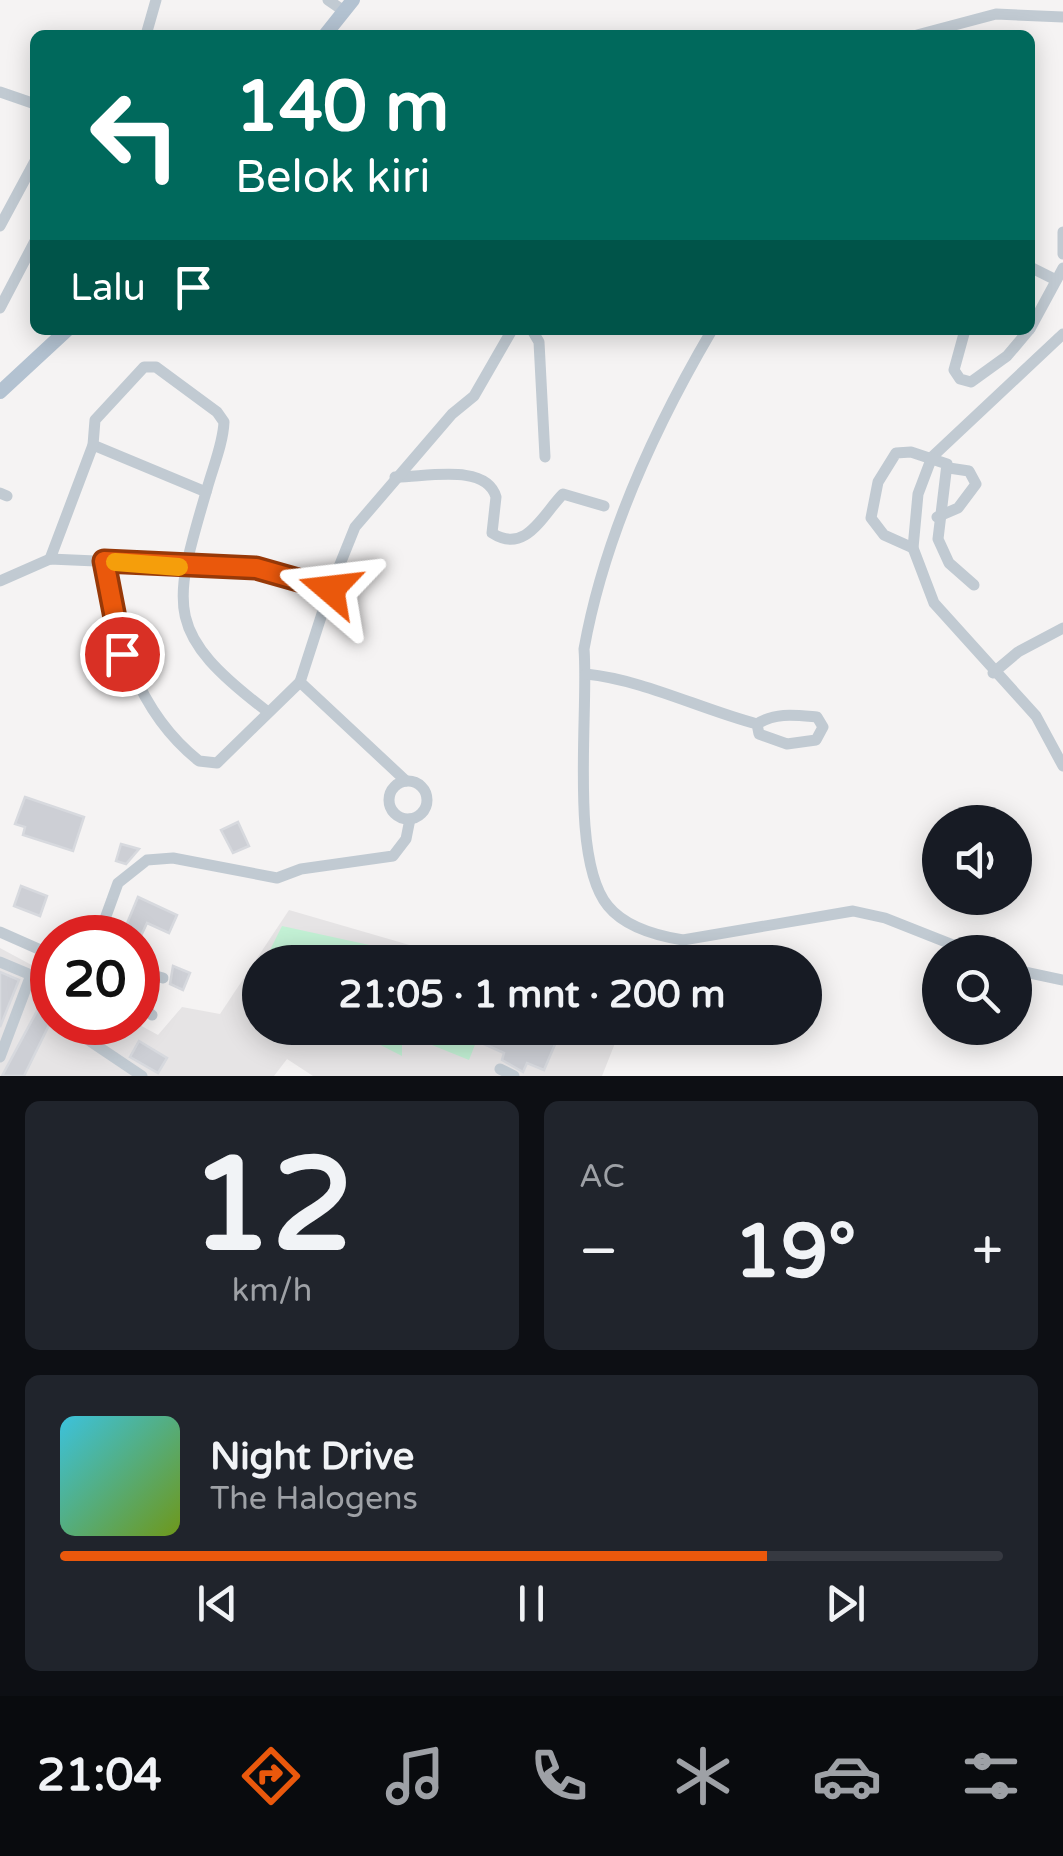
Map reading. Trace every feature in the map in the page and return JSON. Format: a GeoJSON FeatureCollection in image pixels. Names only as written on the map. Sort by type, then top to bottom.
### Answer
{"type":"FeatureCollection","features":[{"type":"Feature","properties":{"kind":"main road"},"geometry":{"type":"LineString","coordinates":[[329,30],[348,6]]}},
{"type":"Feature","properties":{"kind":"main road"},"geometry":{"type":"LineString","coordinates":[[0,392],[62,335]]}},
{"type":"Feature","properties":{"kind":"street"},"geometry":{"type":"LineString","coordinates":[[147,30],[156,0]]}},
{"type":"Feature","properties":{"kind":"street"},"geometry":{"type":"LineString","coordinates":[[328,0],[348,6]]}},
{"type":"Feature","properties":{"kind":"street"},"geometry":{"type":"LineString","coordinates":[[994,0],[996,14]]}},
{"type":"Feature","properties":{"kind":"street"},"geometry":{"type":"LineString","coordinates":[[936,30],[996,14],[1063,17]]}},
{"type":"Feature","properties":{"kind":"street"},"geometry":{"type":"LineString","coordinates":[[0,92],[30,102]]}},
{"type":"Feature","properties":{"kind":"street"},"geometry":{"type":"LineString","coordinates":[[0,226],[30,170]]}},
{"type":"Feature","properties":{"kind":"street"},"geometry":{"type":"LineString","coordinates":[[1063,232],[1063,254]]}},
{"type":"Feature","properties":{"kind":"street"},"geometry":{"type":"LineString","coordinates":[[0,308],[30,251]]}},
{"type":"Feature","properties":{"kind":"street"},"geometry":{"type":"LineString","coordinates":[[1035,320],[1063,268]]}},
{"type":"Feature","properties":{"kind":"street"},"geometry":{"type":"LineString","coordinates":[[1035,270],[1056,280]]}},
{"type":"Feature","properties":{"kind":"street"},"geometry":{"type":"LineString","coordinates":[[1063,334],[932,458],[918,494],[913,548],[934,603],[993,673],[1036,716],[1063,766]]}},
{"type":"Feature","properties":{"kind":"street"},"geometry":{"type":"LineString","coordinates":[[104,561],[113,620],[129,668],[146,698],[194,758],[216,762],[300,682],[330,589],[356,526],[395,477],[474,396],[509,335]]}},
{"type":"Feature","properties":{"kind":"street"},"geometry":{"type":"LineString","coordinates":[[535,335],[540,342],[546,456]]}},
{"type":"Feature","properties":{"kind":"street"},"geometry":{"type":"LineString","coordinates":[[709,335],[656,439],[606,558],[584,649],[586,838],[594,880],[608,908],[660,937],[683,940],[853,911],[885,918],[928,935]]}},
{"type":"Feature","properties":{"kind":"street"},"geometry":{"type":"LineString","coordinates":[[964,335],[954,370],[960,379],[972,382],[1007,356],[1025,335]]}},
{"type":"Feature","properties":{"kind":"street"},"geometry":{"type":"LineString","coordinates":[[50,558],[93,446],[97,417],[144,368],[156,366],[222,417],[222,436],[184,567],[180,600],[190,632],[222,675],[268,712]]}},
{"type":"Feature","properties":{"kind":"street"},"geometry":{"type":"LineString","coordinates":[[93,446],[206,492]]}},
{"type":"Feature","properties":{"kind":"street"},"geometry":{"type":"LineString","coordinates":[[913,548],[876,529],[872,506],[889,459],[912,452],[948,468],[969,472],[976,484],[958,508],[938,517]]}},
{"type":"Feature","properties":{"kind":"street"},"geometry":{"type":"LineString","coordinates":[[948,468],[938,517],[938,540],[949,563],[974,585]]}},
{"type":"Feature","properties":{"kind":"street"},"geometry":{"type":"LineString","coordinates":[[395,477],[447,474],[485,483],[496,498],[492,533],[500,538],[522,537],[539,527],[562,494],[604,506]]}},
{"type":"Feature","properties":{"kind":"street"},"geometry":{"type":"LineString","coordinates":[[0,581],[50,558],[264,569],[330,589]]}},
{"type":"Feature","properties":{"kind":"street"},"geometry":{"type":"LineString","coordinates":[[993,673],[1018,652],[1063,628]]}},
{"type":"Feature","properties":{"kind":"street"},"geometry":{"type":"LineString","coordinates":[[586,674],[614,677],[702,710],[756,724],[768,716],[785,714],[816,716],[823,727],[816,740],[787,744],[759,734],[756,724]]}},
{"type":"Feature","properties":{"kind":"street"},"geometry":{"type":"LineString","coordinates":[[300,682],[406,780],[421,785],[428,800],[420,814],[410,819],[395,814],[389,799],[396,785],[406,780]]}},
{"type":"Feature","properties":{"kind":"street"},"geometry":{"type":"LineString","coordinates":[[106,915],[118,883],[146,860],[173,858],[277,878],[302,869],[393,856],[406,839],[410,819]]}},
{"type":"Feature","properties":{"kind":"street"},"geometry":{"type":"LineString","coordinates":[[0,932],[30,945]]}},
{"type":"Feature","properties":{"kind":"street"},"geometry":{"type":"LineString","coordinates":[[0,962],[31,975],[0,1057]]}},
{"type":"Feature","properties":{"kind":"street"},"geometry":{"type":"LineString","coordinates":[[1032,974],[1063,980]]}},
{"type":"Feature","properties":{"kind":"street"},"geometry":{"type":"LineString","coordinates":[[96,1045],[142,1076]]}},
{"type":"Feature","properties":{"kind":"street"},"geometry":{"type":"LineString","coordinates":[[500,1069],[514,1076]]}},
{"type":"Feature","properties":{"kind":"shaded area"},"geometry":{"type":"Polygon","coordinates":[[[289,910],[409,945],[266,945],[289,910]]]}},
{"type":"Feature","properties":{"kind":"shaded area"},"geometry":{"type":"Polygon","coordinates":[[[0,948],[30,964],[30,1045],[160,1045],[160,1033],[182,1007],[220,1014],[242,981],[242,1045],[614,1045],[602,1076],[313,1076],[287,1059],[274,1076],[0,1076],[0,948]]]}},
{"type":"Feature","properties":{"kind":"green space"},"geometry":{"type":"Polygon","coordinates":[[[282,926],[369,945],[272,945],[282,926]]]}},
{"type":"Feature","properties":{"kind":"green space"},"geometry":{"type":"Polygon","coordinates":[[[380,1045],[402,1045],[402,1056],[380,1045]]]}},
{"type":"Feature","properties":{"kind":"green space"},"geometry":{"type":"Polygon","coordinates":[[[432,1045],[475,1045],[469,1060],[432,1045]]]}},
{"type":"Feature","properties":{"kind":"building"},"geometry":{"type":"Polygon","coordinates":[[[25,797],[84,817],[73,851],[23,835],[25,827],[15,824],[25,797]]]}},
{"type":"Feature","properties":{"kind":"building"},"geometry":{"type":"Polygon","coordinates":[[[238,822],[249,846],[233,853],[221,830],[238,822]]]}},
{"type":"Feature","properties":{"kind":"building"},"geometry":{"type":"Polygon","coordinates":[[[121,844],[139,849],[126,864],[116,861],[121,844]]]}},
{"type":"Feature","properties":{"kind":"building"},"geometry":{"type":"Polygon","coordinates":[[[21,886],[47,896],[40,915],[14,906],[21,886]]]}},
{"type":"Feature","properties":{"kind":"building"},"geometry":{"type":"Polygon","coordinates":[[[138,897],[177,915],[169,933],[160,929],[160,915],[131,915],[138,897]]]}},
{"type":"Feature","properties":{"kind":"building"},"geometry":{"type":"Polygon","coordinates":[[[173,966],[190,973],[183,990],[170,984],[173,966]]]}},
{"type":"Feature","properties":{"kind":"building"},"geometry":{"type":"Polygon","coordinates":[[[0,972],[19,980],[0,1027],[0,972]]]}},
{"type":"Feature","properties":{"kind":"building"},"geometry":{"type":"Polygon","coordinates":[[[30,1024],[30,1045],[39,1045],[24,1076],[2,1076],[30,1024]]]}},
{"type":"Feature","properties":{"kind":"building"},"geometry":{"type":"Polygon","coordinates":[[[137,1045],[146,1045],[167,1058],[158,1073],[130,1057],[137,1045]]]}},
{"type":"Feature","properties":{"kind":"building"},"geometry":{"type":"Polygon","coordinates":[[[486,1045],[555,1045],[544,1070],[527,1063],[523,1072],[502,1060],[504,1053],[486,1045]]]}},
{"type":"Feature","properties":{"kind":"slow traffic"},"geometry":{"type":"LineString","coordinates":[[115,562],[179,567]]}},
{"type":"Feature","properties":{"kind":"route"},"geometry":{"type":"LineString","coordinates":[[122,654],[104,561],[256,568],[330,589]]}}]}
